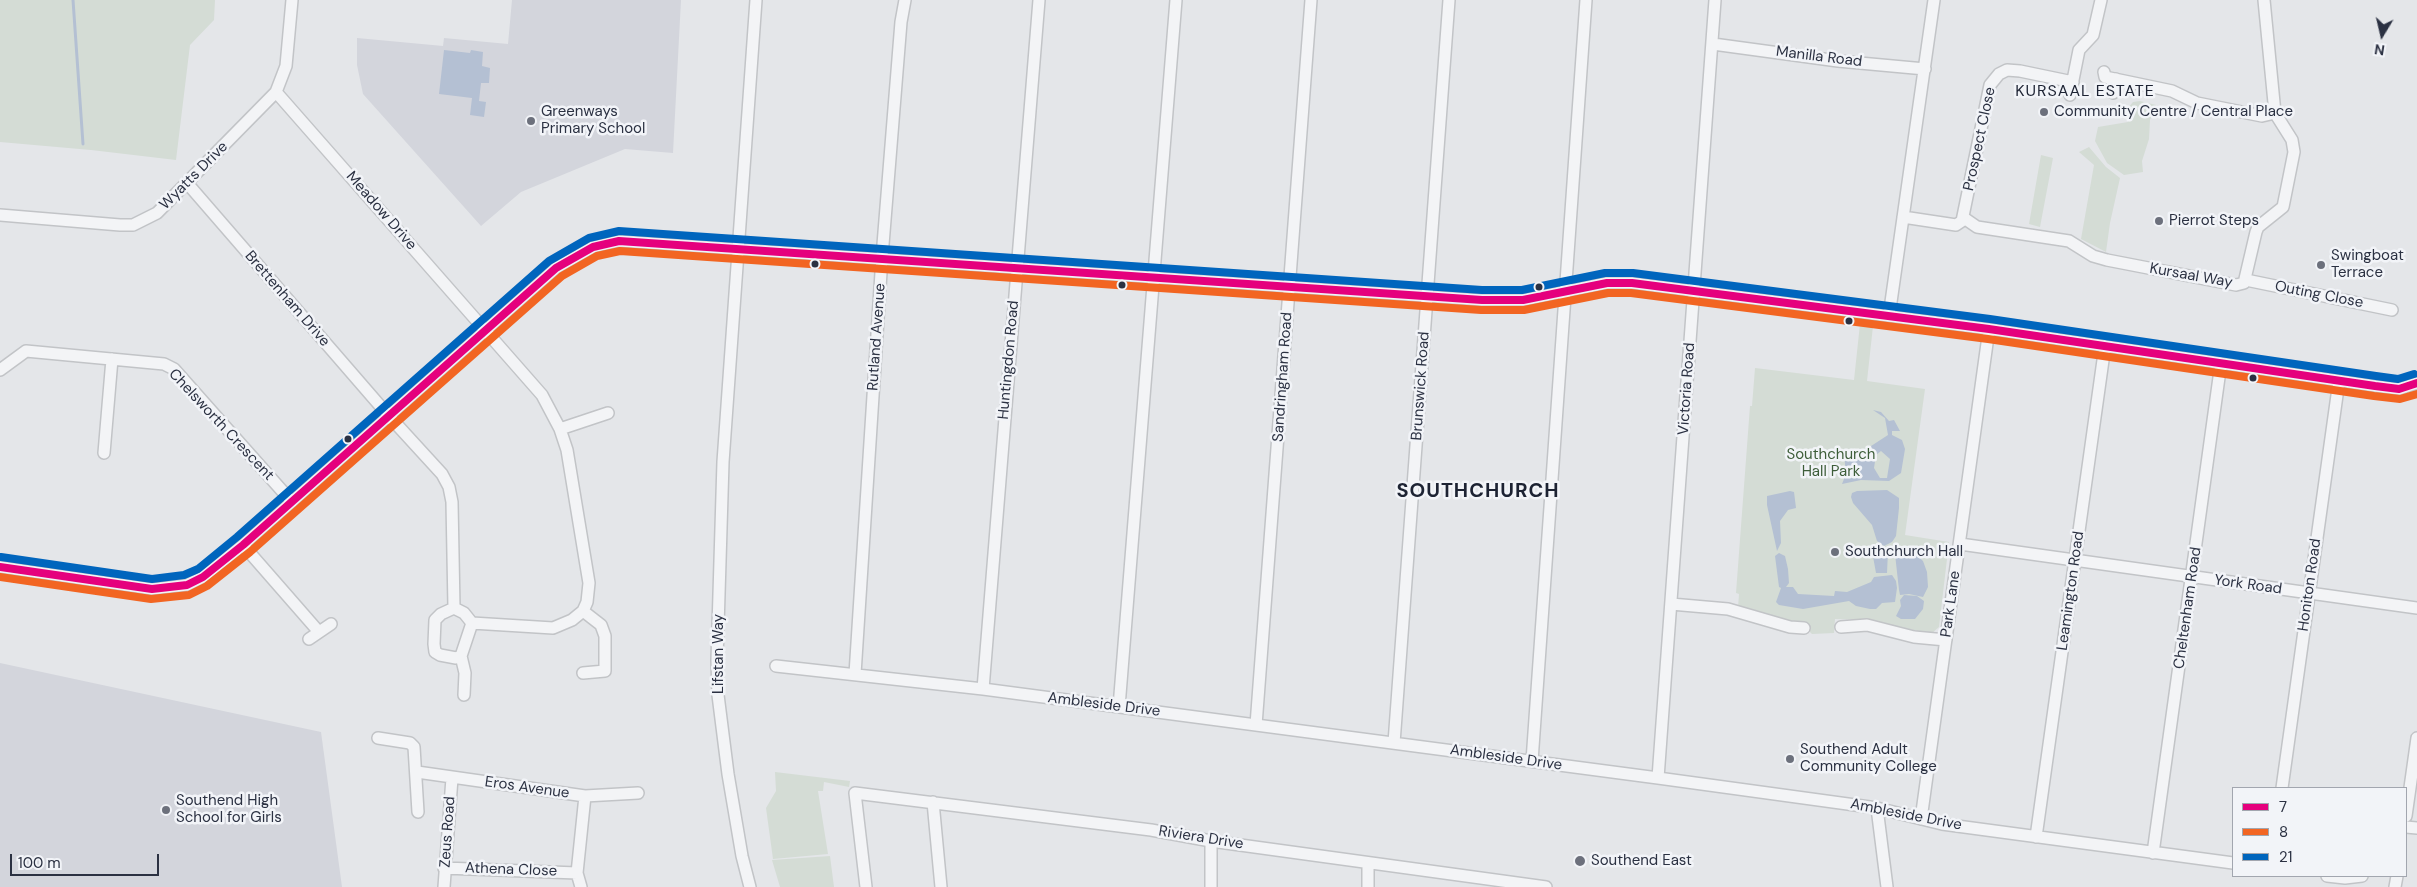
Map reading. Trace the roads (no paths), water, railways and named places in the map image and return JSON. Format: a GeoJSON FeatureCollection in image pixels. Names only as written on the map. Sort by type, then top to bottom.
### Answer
{"type":"FeatureCollection","features":[{"type":"Feature","properties":{"kind":"street","name":"Wyatts Drive"},"geometry":{"type":"LineString","coordinates":[[0,214],[133,225],[157,213],[276,92],[286,66],[292,0]]}},
{"type":"Feature","properties":{"kind":"street","name":"Lifstan Way"},"geometry":{"type":"LineString","coordinates":[[750,887],[742,856],[728,774],[718,695],[717,660],[723,462],[756,0]]}},
{"type":"Feature","properties":{"kind":"street","name":"Rutland Avenue"},"geometry":{"type":"LineString","coordinates":[[855,674],[882,257],[901,22],[905,0]]}},
{"type":"Feature","properties":{"kind":"street","name":"Huntingdon Road"},"geometry":{"type":"LineString","coordinates":[[983,689],[1039,0]]}},
{"type":"Feature","properties":{"kind":"street"},"geometry":{"type":"LineString","coordinates":[[1120,707],[1176,0]]}},
{"type":"Feature","properties":{"kind":"street","name":"Sandringham Road"},"geometry":{"type":"LineString","coordinates":[[1256,725],[1311,0]]}},
{"type":"Feature","properties":{"kind":"street","name":"Brunswick Road"},"geometry":{"type":"LineString","coordinates":[[1394,743],[1449,0]]}},
{"type":"Feature","properties":{"kind":"street"},"geometry":{"type":"LineString","coordinates":[[1532,761],[1586,0]]}},
{"type":"Feature","properties":{"kind":"street","name":"Victoria Road"},"geometry":{"type":"LineString","coordinates":[[1658,778],[1716,0]]}},
{"type":"Feature","properties":{"kind":"street"},"geometry":{"type":"LineString","coordinates":[[1889,316],[1934,0]]}},
{"type":"Feature","properties":{"kind":"street"},"geometry":{"type":"LineString","coordinates":[[2070,94],[2079,50],[2093,35],[2101,0]]}},
{"type":"Feature","properties":{"kind":"street","name":"Kursaal Way"},"geometry":{"type":"LineString","coordinates":[[1964,218],[1977,227],[2069,241],[2101,259],[2241,285],[2246,280],[2258,227],[2283,207],[2294,152],[2292,140],[2275,113],[2264,0]]}},
{"type":"Feature","properties":{"kind":"street","name":"Manilla Road"},"geometry":{"type":"LineString","coordinates":[[1713,44],[1925,69]]}},
{"type":"Feature","properties":{"kind":"street","name":"Prospect Close"},"geometry":{"type":"LineString","coordinates":[[1964,218],[1992,81],[1999,74],[2012,70],[2073,82]]}},
{"type":"Feature","properties":{"kind":"street"},"geometry":{"type":"LineString","coordinates":[[2104,72],[2105,77],[2172,91],[2197,103],[2262,116],[2275,113]]}},
{"type":"Feature","properties":{"kind":"street"},"geometry":{"type":"LineString","coordinates":[[2113,94],[2116,79]]}},
{"type":"Feature","properties":{"kind":"street","name":"Meadow Drive"},"geometry":{"type":"LineString","coordinates":[[276,92],[542,395],[560,429],[567,450],[589,583],[587,602],[583,611]]}},
{"type":"Feature","properties":{"kind":"street","name":"Brettenham Drive"},"geometry":{"type":"LineString","coordinates":[[186,183],[388,415],[442,474],[449,487],[452,502],[454,608]]}},
{"type":"Feature","properties":{"kind":"street"},"geometry":{"type":"LineString","coordinates":[[1903,218],[1956,225],[1964,218]]}},
{"type":"Feature","properties":{"kind":"street"},"geometry":{"type":"LineString","coordinates":[[0,567],[128,587],[168,588],[187,585],[203,577],[243,545],[556,268],[592,247],[619,241],[882,257],[1510,301],[1622,282],[1989,329],[2399,389],[2416,384]]}},
{"type":"Feature","properties":{"kind":"street","name":"Outing Close"},"geometry":{"type":"LineString","coordinates":[[2246,280],[2392,310]]}},
{"type":"Feature","properties":{"kind":"street","name":"Park Lane"},"geometry":{"type":"LineString","coordinates":[[1921,819],[1989,329]]}},
{"type":"Feature","properties":{"kind":"street","name":"Leamington Road"},"geometry":{"type":"LineString","coordinates":[[2036,836],[2105,346]]}},
{"type":"Feature","properties":{"kind":"street","name":"Chelsworth Crescent"},"geometry":{"type":"LineString","coordinates":[[0,370],[26,351],[164,364],[174,369],[292,502]]}},
{"type":"Feature","properties":{"kind":"street"},"geometry":{"type":"LineString","coordinates":[[104,453],[112,360]]}},
{"type":"Feature","properties":{"kind":"street","name":"Cheltenham Road"},"geometry":{"type":"LineString","coordinates":[[2153,852],[2221,363]]}},
{"type":"Feature","properties":{"kind":"street","name":"Honiton Road"},"geometry":{"type":"LineString","coordinates":[[2282,787],[2339,381]]}},
{"type":"Feature","properties":{"kind":"street"},"geometry":{"type":"LineString","coordinates":[[560,429],[608,413]]}},
{"type":"Feature","properties":{"kind":"street","name":"York Road"},"geometry":{"type":"LineString","coordinates":[[1960,544],[2417,608]]}},
{"type":"Feature","properties":{"kind":"street"},"geometry":{"type":"LineString","coordinates":[[243,545],[319,632]]}},
{"type":"Feature","properties":{"kind":"street"},"geometry":{"type":"LineString","coordinates":[[1671,604],[1728,609],[1790,627],[1804,628]]}},
{"type":"Feature","properties":{"kind":"street"},"geometry":{"type":"LineString","coordinates":[[461,656],[456,658],[440,656],[435,652],[435,620],[441,614],[454,608],[464,613],[472,623],[553,628],[572,620],[583,611],[601,625],[605,636],[605,671],[583,672]]}},
{"type":"Feature","properties":{"kind":"street"},"geometry":{"type":"LineString","coordinates":[[464,695],[465,673],[461,656],[472,623]]}},
{"type":"Feature","properties":{"kind":"street"},"geometry":{"type":"LineString","coordinates":[[309,639],[331,624]]}},
{"type":"Feature","properties":{"kind":"street"},"geometry":{"type":"LineString","coordinates":[[1841,627],[1867,625],[1914,638],[1946,640]]}},
{"type":"Feature","properties":{"kind":"street","name":"Ambleside Drive"},"geometry":{"type":"LineString","coordinates":[[776,666],[983,689],[1658,778],[1877,808],[1921,819],[2232,863]]}},
{"type":"Feature","properties":{"kind":"street"},"geometry":{"type":"LineString","coordinates":[[378,738],[410,743],[414,746],[418,812]]}},
{"type":"Feature","properties":{"kind":"street"},"geometry":{"type":"LineString","coordinates":[[2407,809],[2417,738]]}},
{"type":"Feature","properties":{"kind":"street","name":"Eros Avenue"},"geometry":{"type":"LineString","coordinates":[[417,772],[584,796],[638,793]]}},
{"type":"Feature","properties":{"kind":"street","name":"Zeus Road"},"geometry":{"type":"LineString","coordinates":[[444,887],[452,778]]}},
{"type":"Feature","properties":{"kind":"street","name":"Riviera Drive"},"geometry":{"type":"LineString","coordinates":[[866,887],[855,793],[1151,830],[1211,841],[1526,886],[1546,887]]}},
{"type":"Feature","properties":{"kind":"street"},"geometry":{"type":"LineString","coordinates":[[581,887],[577,873],[584,796]]}},
{"type":"Feature","properties":{"kind":"street"},"geometry":{"type":"LineString","coordinates":[[933,802],[942,887]]}},
{"type":"Feature","properties":{"kind":"street"},"geometry":{"type":"LineString","coordinates":[[1877,808],[1886,883]]}},
{"type":"Feature","properties":{"kind":"street"},"geometry":{"type":"LineString","coordinates":[[1211,841],[1211,887]]}},
{"type":"Feature","properties":{"kind":"street"},"geometry":{"type":"LineString","coordinates":[[1368,863],[1368,887]]}},
{"type":"Feature","properties":{"kind":"street","name":"Athena Close"},"geometry":{"type":"LineString","coordinates":[[444,868],[577,873]]}},
{"type":"Feature","properties":{"kind":"street"},"geometry":{"type":"LineString","coordinates":[[2339,877],[2356,877]]}},
{"type":"Feature","properties":{"kind":"water"},"geometry":{"type":"Polygon","coordinates":[[[444,50],[470,53],[471,50],[483,52],[482,66],[490,68],[489,83],[481,83],[479,101],[486,102],[484,117],[470,115],[472,98],[439,94],[444,50]]]}},
{"type":"Feature","properties":{"kind":"water"},"geometry":{"type":"Polygon","coordinates":[[[1873,410],[1881,412],[1889,421],[1894,420],[1900,431],[1892,431],[1892,435],[1902,440],[1905,449],[1901,473],[1889,481],[1861,480],[1842,484],[1846,474],[1844,454],[1868,448],[1888,435],[1885,418],[1873,410]],[[1881,451],[1876,455],[1874,468],[1880,478],[1887,478],[1890,459],[1881,451]]]}},
{"type":"Feature","properties":{"kind":"water"},"geometry":{"type":"Polygon","coordinates":[[[1887,490],[1899,498],[1899,508],[1896,536],[1892,542],[1884,546],[1877,541],[1872,525],[1853,503],[1851,497],[1852,493],[1857,491],[1887,490]]]}},
{"type":"Feature","properties":{"kind":"water"},"geometry":{"type":"Polygon","coordinates":[[[1790,491],[1794,492],[1796,508],[1788,510],[1780,521],[1781,543],[1777,551],[1767,505],[1767,496],[1790,491]]]}},
{"type":"Feature","properties":{"kind":"water"},"geometry":{"type":"Polygon","coordinates":[[[1872,551],[1888,551],[1887,573],[1876,573],[1872,551]]]}},
{"type":"Feature","properties":{"kind":"water"},"geometry":{"type":"Polygon","coordinates":[[[1912,551],[1923,561],[1927,572],[1928,587],[1923,597],[1909,594],[1900,595],[1895,554],[1912,551]]]}},
{"type":"Feature","properties":{"kind":"water"},"geometry":{"type":"Polygon","coordinates":[[[1779,553],[1785,556],[1788,569],[1789,583],[1786,587],[1793,587],[1798,594],[1834,596],[1835,591],[1847,592],[1871,582],[1874,577],[1892,575],[1896,581],[1897,588],[1895,602],[1882,603],[1876,609],[1856,606],[1849,601],[1803,609],[1779,605],[1776,602],[1781,588],[1779,587],[1775,556],[1779,553]]]}},
{"type":"Feature","properties":{"kind":"water"},"geometry":{"type":"Polygon","coordinates":[[[1904,595],[1917,596],[1924,601],[1923,609],[1915,619],[1901,619],[1896,616],[1901,606],[1900,600],[1904,595]]]}},
{"type":"Feature","properties":{"kind":"waterway"},"geometry":{"type":"LineString","coordinates":[[73,0],[83,144]]}},
{"type":"Feature","properties":{"kind":"place","name":"Community Centre / Central Place"},"geometry":{"type":"Point","coordinates":[2044,112]}},
{"type":"Feature","properties":{"kind":"place","name":"Greenways Primary School"},"geometry":{"type":"Point","coordinates":[531,121]}},
{"type":"Feature","properties":{"kind":"place","name":"Pierrot Steps"},"geometry":{"type":"Point","coordinates":[2159,221]}},
{"type":"Feature","properties":{"kind":"place","name":"Swingboat Terrace"},"geometry":{"type":"Point","coordinates":[2321,265]}},
{"type":"Feature","properties":{"kind":"place","name":"Southchurch Hall"},"geometry":{"type":"Point","coordinates":[1835,552]}},
{"type":"Feature","properties":{"kind":"place","name":"Southend Adult Community College"},"geometry":{"type":"Point","coordinates":[1790,759]}},
{"type":"Feature","properties":{"kind":"place","name":"Southend High School for Girls"},"geometry":{"type":"Point","coordinates":[166,810]}},
{"type":"Feature","properties":{"kind":"place","name":"Southend East"},"geometry":{"type":"Point","coordinates":[1580,861]}},
{"type":"Feature","properties":{"kind":"district","name":"KURSAAL ESTATE"},"geometry":{"type":"Point","coordinates":[2085,92]}},
{"type":"Feature","properties":{"kind":"district","name":"SOUTHCHURCH"},"geometry":{"type":"Point","coordinates":[1478,492]}},
{"type":"Feature","properties":{"kind":"park label","name":"Southchurch Hall Park"},"geometry":{"type":"Point","coordinates":[1831,464]}}]}
